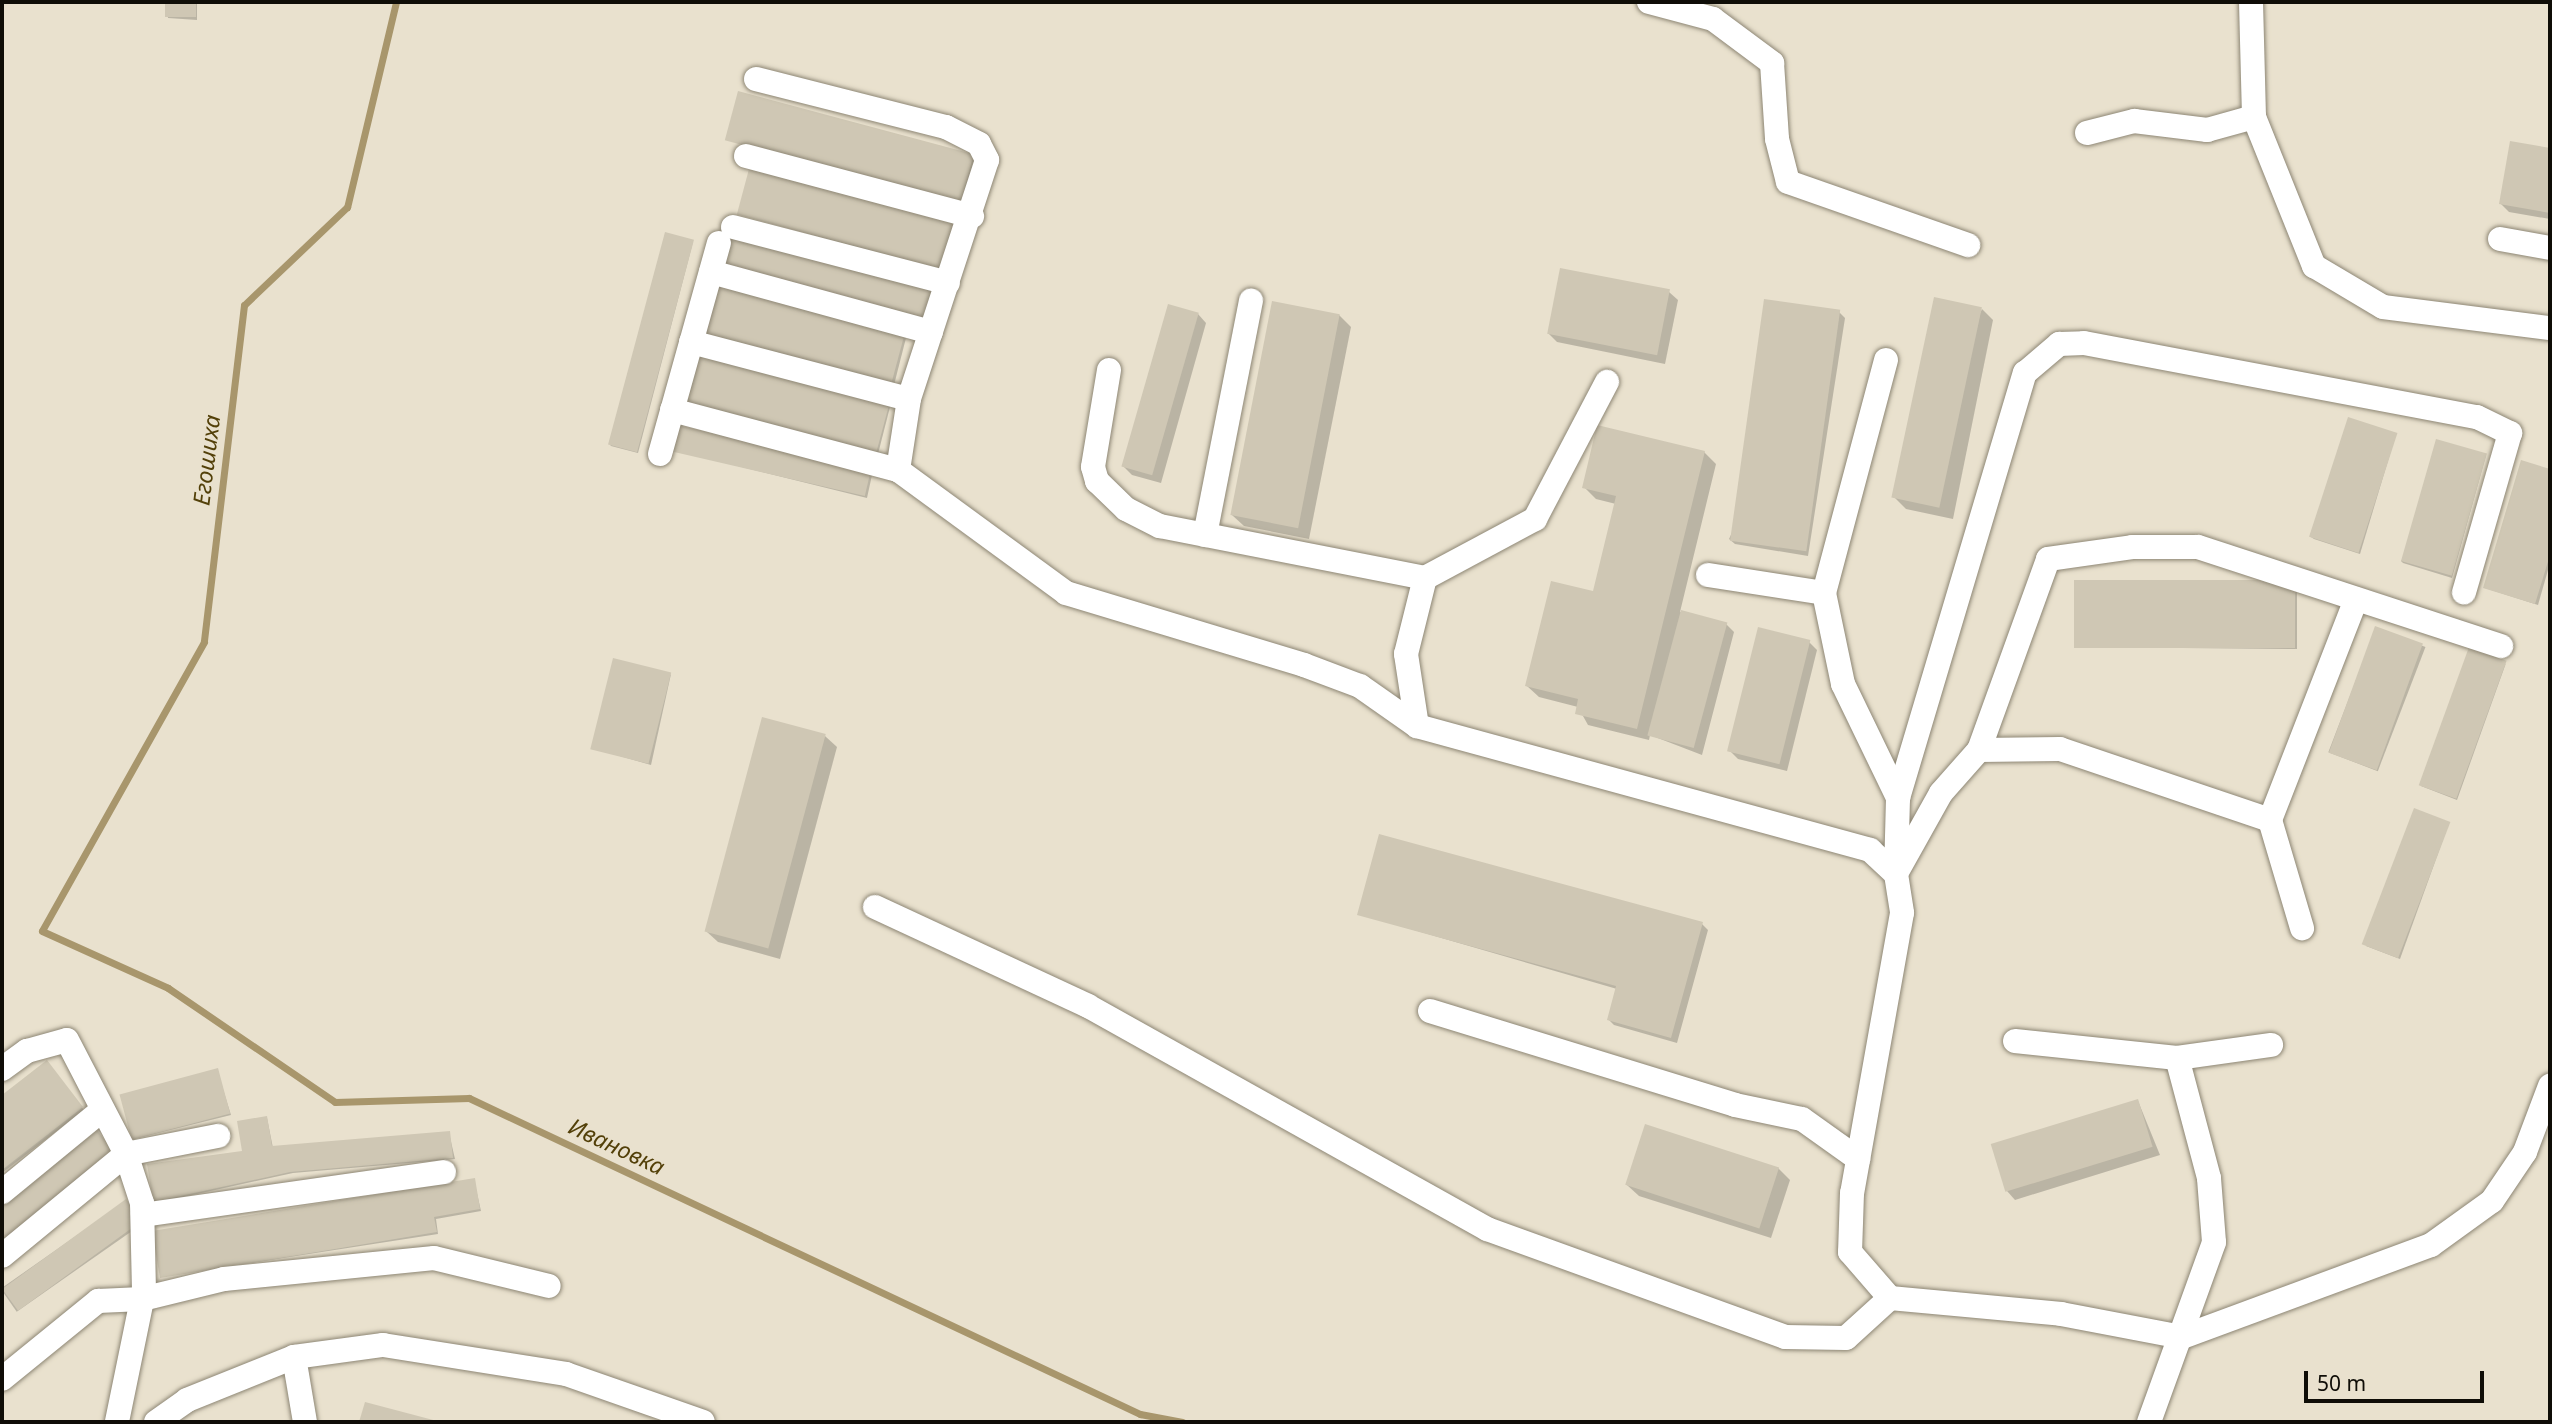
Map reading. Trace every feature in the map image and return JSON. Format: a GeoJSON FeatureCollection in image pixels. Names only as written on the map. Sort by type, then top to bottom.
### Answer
{"type":"FeatureCollection","features":[{"type":"Feature","properties":{"kind":"street"},"geometry":{"type":"LineString","coordinates":[[1649,2],[1713,19],[1772,63],[1777,139],[1788,182],[1968,245]]}},
{"type":"Feature","properties":{"kind":"street"},"geometry":{"type":"LineString","coordinates":[[2250,2],[2254,117],[2314,266],[2383,307],[2550,328]]}},
{"type":"Feature","properties":{"kind":"street"},"geometry":{"type":"LineString","coordinates":[[756,79],[946,127],[979,144],[987,160],[972,216],[909,399],[898,470]]}},
{"type":"Feature","properties":{"kind":"street"},"geometry":{"type":"LineString","coordinates":[[2087,133],[2134,121],[2207,130],[2254,117]]}},
{"type":"Feature","properties":{"kind":"street"},"geometry":{"type":"LineString","coordinates":[[746,156],[972,216]]}},
{"type":"Feature","properties":{"kind":"street"},"geometry":{"type":"LineString","coordinates":[[660,454],[711,272],[726,235],[948,283]]}},
{"type":"Feature","properties":{"kind":"street"},"geometry":{"type":"LineString","coordinates":[[2500,239],[2550,248]]}},
{"type":"Feature","properties":{"kind":"street"},"geometry":{"type":"LineString","coordinates":[[711,272],[930,332]]}},
{"type":"Feature","properties":{"kind":"street"},"geometry":{"type":"LineString","coordinates":[[1205,535],[1251,300]]}},
{"type":"Feature","properties":{"kind":"street"},"geometry":{"type":"LineString","coordinates":[[691,342],[909,399]]}},
{"type":"Feature","properties":{"kind":"street"},"geometry":{"type":"LineString","coordinates":[[2464,592],[2510,433],[2477,417],[2084,343],[2059,344],[2025,373],[1898,798],[1896,874],[1902,913],[1858,1159],[1850,1252],[1890,1298],[2061,1314],[2182,1337],[2431,1245],[2491,1202],[2525,1152],[2550,1086]]}},
{"type":"Feature","properties":{"kind":"street"},"geometry":{"type":"LineString","coordinates":[[1886,360],[1824,593],[1843,684],[1898,798]]}},
{"type":"Feature","properties":{"kind":"street"},"geometry":{"type":"LineString","coordinates":[[1109,370],[1094,446],[1097,481],[1142,520],[1425,578],[1535,519],[1607,382]]}},
{"type":"Feature","properties":{"kind":"street"},"geometry":{"type":"LineString","coordinates":[[672,410],[898,470],[1066,593],[1360,686],[1416,726],[1870,850],[1896,874]]}},
{"type":"Feature","properties":{"kind":"street"},"geometry":{"type":"LineString","coordinates":[[1896,874],[1941,793],[1979,750],[2048,559],[2132,547],[2198,547],[2501,646]]}},
{"type":"Feature","properties":{"kind":"street"},"geometry":{"type":"LineString","coordinates":[[1707,575],[1824,593]]}},
{"type":"Feature","properties":{"kind":"street"},"geometry":{"type":"LineString","coordinates":[[1416,726],[1406,654],[1425,578]]}},
{"type":"Feature","properties":{"kind":"street"},"geometry":{"type":"LineString","coordinates":[[2302,928],[2270,820],[2356,599]]}},
{"type":"Feature","properties":{"kind":"street"},"geometry":{"type":"LineString","coordinates":[[1979,750],[2060,748],[2270,820]]}},
{"type":"Feature","properties":{"kind":"street"},"geometry":{"type":"LineString","coordinates":[[875,907],[1088,1006],[1487,1229],[1785,1337],[1846,1338],[1890,1298]]}},
{"type":"Feature","properties":{"kind":"street"},"geometry":{"type":"LineString","coordinates":[[1430,1011],[1734,1105],[1802,1119],[1858,1159]]}},
{"type":"Feature","properties":{"kind":"street"},"geometry":{"type":"LineString","coordinates":[[2,1069],[27,1051],[67,1040],[126,1154],[142,1215],[142,1299],[117,1422]]}},
{"type":"Feature","properties":{"kind":"street"},"geometry":{"type":"LineString","coordinates":[[2015,1041],[2177,1058],[2272,1045]]}},
{"type":"Feature","properties":{"kind":"street"},"geometry":{"type":"LineString","coordinates":[[2149,1422],[2182,1337],[2214,1242],[2209,1178],[2177,1058]]}},
{"type":"Feature","properties":{"kind":"street"},"geometry":{"type":"LineString","coordinates":[[2,1192],[102,1111]]}},
{"type":"Feature","properties":{"kind":"street"},"geometry":{"type":"LineString","coordinates":[[2,1256],[126,1154],[218,1136]]}},
{"type":"Feature","properties":{"kind":"street"},"geometry":{"type":"LineString","coordinates":[[142,1215],[444,1172]]}},
{"type":"Feature","properties":{"kind":"street"},"geometry":{"type":"LineString","coordinates":[[2,1379],[98,1301],[142,1299],[224,1279],[434,1258],[549,1286]]}},
{"type":"Feature","properties":{"kind":"street"},"geometry":{"type":"LineString","coordinates":[[156,1422],[187,1400],[294,1357],[383,1346],[553,1371],[703,1422]]}},
{"type":"Feature","properties":{"kind":"street"},"geometry":{"type":"LineString","coordinates":[[294,1357],[305,1422]]}},
{"type":"Feature","properties":{"kind":"building"},"geometry":{"type":"Polygon","coordinates":[[[165,2],[196,2],[196,17],[165,17],[165,2]]]}},
{"type":"Feature","properties":{"kind":"building"},"geometry":{"type":"Polygon","coordinates":[[[738,91],[974,154],[960,203],[725,140],[738,91]]]}},
{"type":"Feature","properties":{"kind":"building"},"geometry":{"type":"Polygon","coordinates":[[[2510,141],[2550,148],[2550,213],[2499,204],[2510,141]]]}},
{"type":"Feature","properties":{"kind":"building"},"geometry":{"type":"Polygon","coordinates":[[[749,169],[953,224],[941,269],[737,214],[749,169]]]}},
{"type":"Feature","properties":{"kind":"building"},"geometry":{"type":"Polygon","coordinates":[[[665,232],[694,240],[637,452],[608,445],[665,232]]]}},
{"type":"Feature","properties":{"kind":"building"},"geometry":{"type":"Polygon","coordinates":[[[729,235],[932,289],[924,319],[721,265],[729,235]]]}},
{"type":"Feature","properties":{"kind":"building"},"geometry":{"type":"Polygon","coordinates":[[[1560,268],[1670,289],[1657,355],[1547,334],[1560,268]]]}},
{"type":"Feature","properties":{"kind":"building"},"geometry":{"type":"Polygon","coordinates":[[[713,284],[904,335],[891,385],[700,334],[713,284]]]}},
{"type":"Feature","properties":{"kind":"building"},"geometry":{"type":"Polygon","coordinates":[[[1934,297],[1982,307],[1939,508],[1891,498],[1934,297]]]}},
{"type":"Feature","properties":{"kind":"building"},"geometry":{"type":"Polygon","coordinates":[[[1764,299],[1840,310],[1806,551],[1730,541],[1764,299]]]}},
{"type":"Feature","properties":{"kind":"building"},"geometry":{"type":"Polygon","coordinates":[[[1272,301],[1340,314],[1298,528],[1230,515],[1272,301]]]}},
{"type":"Feature","properties":{"kind":"building"},"geometry":{"type":"Polygon","coordinates":[[[1168,304],[1199,313],[1152,475],[1121,466],[1168,304]]]}},
{"type":"Feature","properties":{"kind":"building"},"geometry":{"type":"Polygon","coordinates":[[[700,353],[889,404],[876,454],[687,403],[700,353]]]}},
{"type":"Feature","properties":{"kind":"building"},"geometry":{"type":"Polygon","coordinates":[[[2348,417],[2397,433],[2359,553],[2309,537],[2348,417]]]}},
{"type":"Feature","properties":{"kind":"building"},"geometry":{"type":"Polygon","coordinates":[[[677,425],[871,470],[865,496],[671,451],[677,425]]]}},
{"type":"Feature","properties":{"kind":"building"},"geometry":{"type":"Polygon","coordinates":[[[1597,425],[1705,451],[1637,729],[1575,714],[1578,699],[1525,686],[1551,581],[1593,591],[1616,496],[1582,488],[1597,425]]]}},
{"type":"Feature","properties":{"kind":"building"},"geometry":{"type":"Polygon","coordinates":[[[2436,439],[2487,454],[2452,576],[2401,561],[2436,439]]]}},
{"type":"Feature","properties":{"kind":"building"},"geometry":{"type":"Polygon","coordinates":[[[2521,460],[2550,469],[2550,555],[2535,604],[2483,588],[2521,460]]]}},
{"type":"Feature","properties":{"kind":"building"},"geometry":{"type":"Polygon","coordinates":[[[2074,580],[2295,580],[2295,648],[2074,648],[2074,580]]]}},
{"type":"Feature","properties":{"kind":"building"},"geometry":{"type":"Polygon","coordinates":[[[1681,610],[1727,622],[1694,748],[1647,736],[1681,610]]]}},
{"type":"Feature","properties":{"kind":"building"},"geometry":{"type":"Polygon","coordinates":[[[2375,626],[2423,643],[2377,770],[2329,753],[2375,626]]]}},
{"type":"Feature","properties":{"kind":"building"},"geometry":{"type":"Polygon","coordinates":[[[1758,627],[1810,640],[1779,764],[1727,751],[1758,627]]]}},
{"type":"Feature","properties":{"kind":"building"},"geometry":{"type":"Polygon","coordinates":[[[2469,647],[2507,661],[2456,799],[2419,785],[2469,647]]]}},
{"type":"Feature","properties":{"kind":"building"},"geometry":{"type":"Polygon","coordinates":[[[613,658],[671,673],[648,764],[590,749],[613,658]]]}},
{"type":"Feature","properties":{"kind":"building"},"geometry":{"type":"Polygon","coordinates":[[[762,717],[826,734],[768,949],[705,931],[762,717]]]}},
{"type":"Feature","properties":{"kind":"building"},"geometry":{"type":"Polygon","coordinates":[[[2414,808],[2450,822],[2398,958],[2362,944],[2414,808]]]}},
{"type":"Feature","properties":{"kind":"building"},"geometry":{"type":"Polygon","coordinates":[[[1379,834],[1703,922],[1671,1038],[1607,1020],[1616,986],[1357,915],[1379,834]]]}},
{"type":"Feature","properties":{"kind":"building"},"geometry":{"type":"Polygon","coordinates":[[[47,1060],[83,1107],[2,1170],[2,1095],[47,1060]]]}},
{"type":"Feature","properties":{"kind":"building"},"geometry":{"type":"Polygon","coordinates":[[[218,1068],[230,1113],[132,1140],[119,1094],[218,1068]]]}},
{"type":"Feature","properties":{"kind":"building"},"geometry":{"type":"Polygon","coordinates":[[[2138,1099],[2153,1147],[2005,1192],[1991,1144],[2138,1099]]]}},
{"type":"Feature","properties":{"kind":"building"},"geometry":{"type":"Polygon","coordinates":[[[267,1116],[272,1146],[450,1131],[453,1158],[290,1172],[153,1202],[147,1164],[242,1151],[237,1121],[267,1116]]]}},
{"type":"Feature","properties":{"kind":"building"},"geometry":{"type":"Polygon","coordinates":[[[1645,1124],[1779,1168],[1759,1228],[1625,1185],[1645,1124]]]}},
{"type":"Feature","properties":{"kind":"building"},"geometry":{"type":"Polygon","coordinates":[[[96,1129],[116,1154],[2,1244],[2,1203],[96,1129]]]}},
{"type":"Feature","properties":{"kind":"building"},"geometry":{"type":"Polygon","coordinates":[[[475,1178],[480,1209],[434,1217],[437,1232],[160,1278],[152,1231],[475,1178]]]}},
{"type":"Feature","properties":{"kind":"building"},"geometry":{"type":"Polygon","coordinates":[[[126,1199],[142,1221],[18,1311],[2,1289],[126,1199]]]}},
{"type":"Feature","properties":{"kind":"building"},"geometry":{"type":"Polygon","coordinates":[[[365,1402],[437,1421],[437,1422],[359,1422],[365,1402]]]}},
{"type":"Feature","properties":{"kind":"waterway","name":"Ивановка"},"geometry":{"type":"LineString","coordinates":[[396,2],[347,207],[244,305],[204,642],[42,931],[168,988],[335,1102],[469,1098],[1140,1414],[1182,1422]]}},
{"type":"Feature","properties":{"kind":"water label","name":"Егошиха"},"geometry":{"type":"Point","coordinates":[206,460]}}]}
